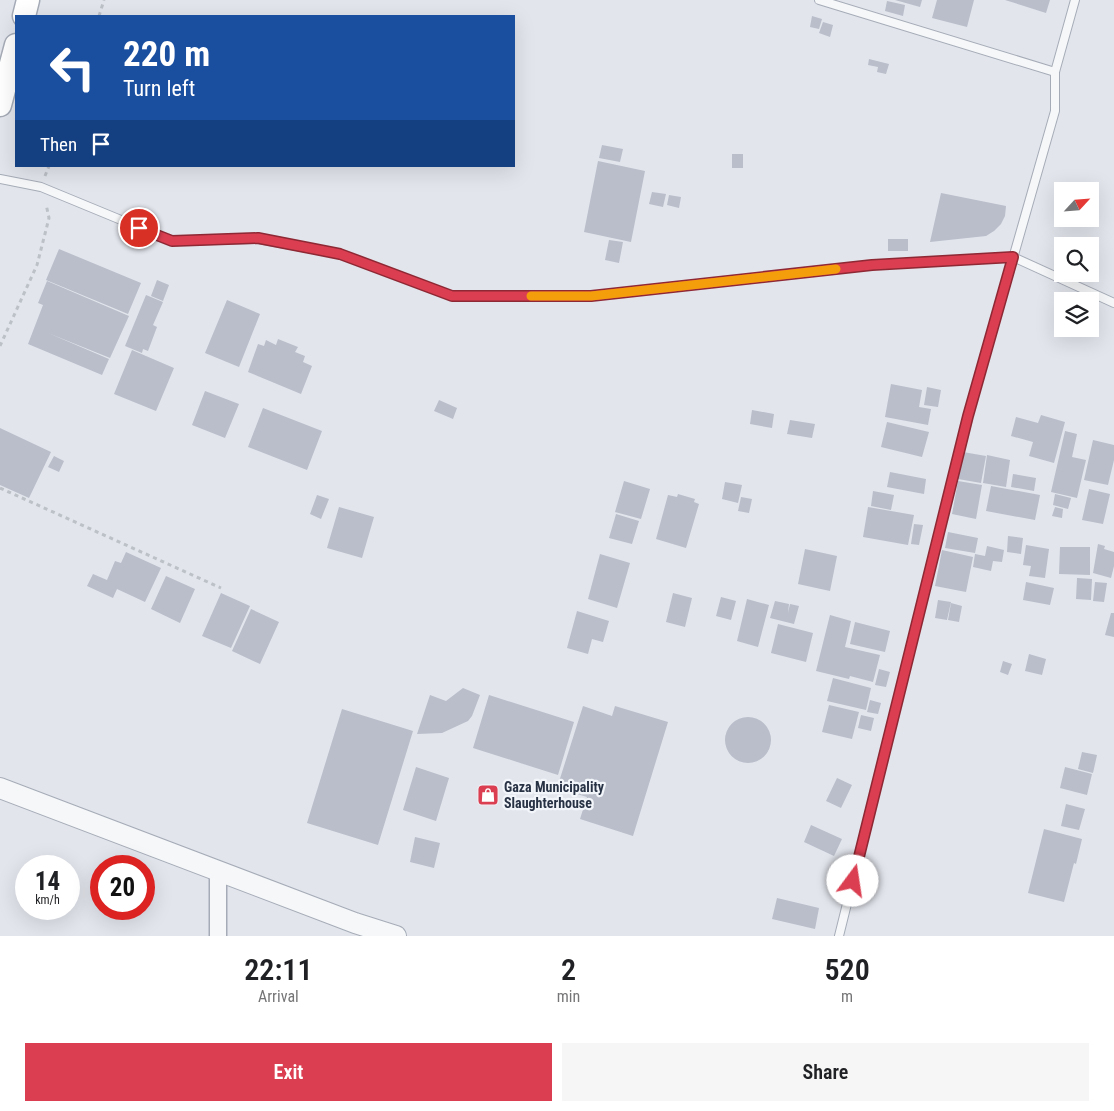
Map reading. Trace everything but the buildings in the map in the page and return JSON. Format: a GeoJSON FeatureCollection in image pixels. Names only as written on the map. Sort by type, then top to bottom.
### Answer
{"type":"FeatureCollection","features":[{"type":"Feature","properties":{"kind":"main road"},"geometry":{"type":"LineString","coordinates":[[24,15],[28,0]]}},
{"type":"Feature","properties":{"kind":"main road"},"geometry":{"type":"LineString","coordinates":[[0,105],[15,49]]}},
{"type":"Feature","properties":{"kind":"street"},"geometry":{"type":"LineString","coordinates":[[0,788],[354,923],[396,936]]}},
{"type":"Feature","properties":{"kind":"street"},"geometry":{"type":"LineString","coordinates":[[218,871],[218,936]]}},
{"type":"Feature","properties":{"kind":"lane"},"geometry":{"type":"LineString","coordinates":[[819,0],[1055,72]]}},
{"type":"Feature","properties":{"kind":"lane"},"geometry":{"type":"LineString","coordinates":[[839,936],[968,416],[1056,111],[1055,72],[1075,0]]}},
{"type":"Feature","properties":{"kind":"lane"},"geometry":{"type":"LineString","coordinates":[[0,179],[41,187],[172,241],[258,238],[340,254],[452,296],[591,296],[872,265],[1013,257],[1114,303]]}},
{"type":"Feature","properties":{"kind":"path"},"geometry":{"type":"LineString","coordinates":[[99,15],[104,0]]}},
{"type":"Feature","properties":{"kind":"path"},"geometry":{"type":"LineString","coordinates":[[0,346],[37,265],[49,218],[41,187],[49,167]]}},
{"type":"Feature","properties":{"kind":"path"},"geometry":{"type":"LineString","coordinates":[[0,488],[221,588]]}},
{"type":"Feature","properties":{"kind":"slow traffic"},"geometry":{"type":"LineString","coordinates":[[531,296],[591,296],[836,269]]}},
{"type":"Feature","properties":{"kind":"place","name":"Gaza Municipality Slaughterhouse"},"geometry":{"type":"Point","coordinates":[488,795]}},
{"type":"Feature","properties":{"kind":"route"},"geometry":{"type":"LineString","coordinates":[[139,228],[172,241],[258,238],[340,254],[452,296],[591,296],[872,265],[1013,257],[968,416],[853,881]]}}]}
